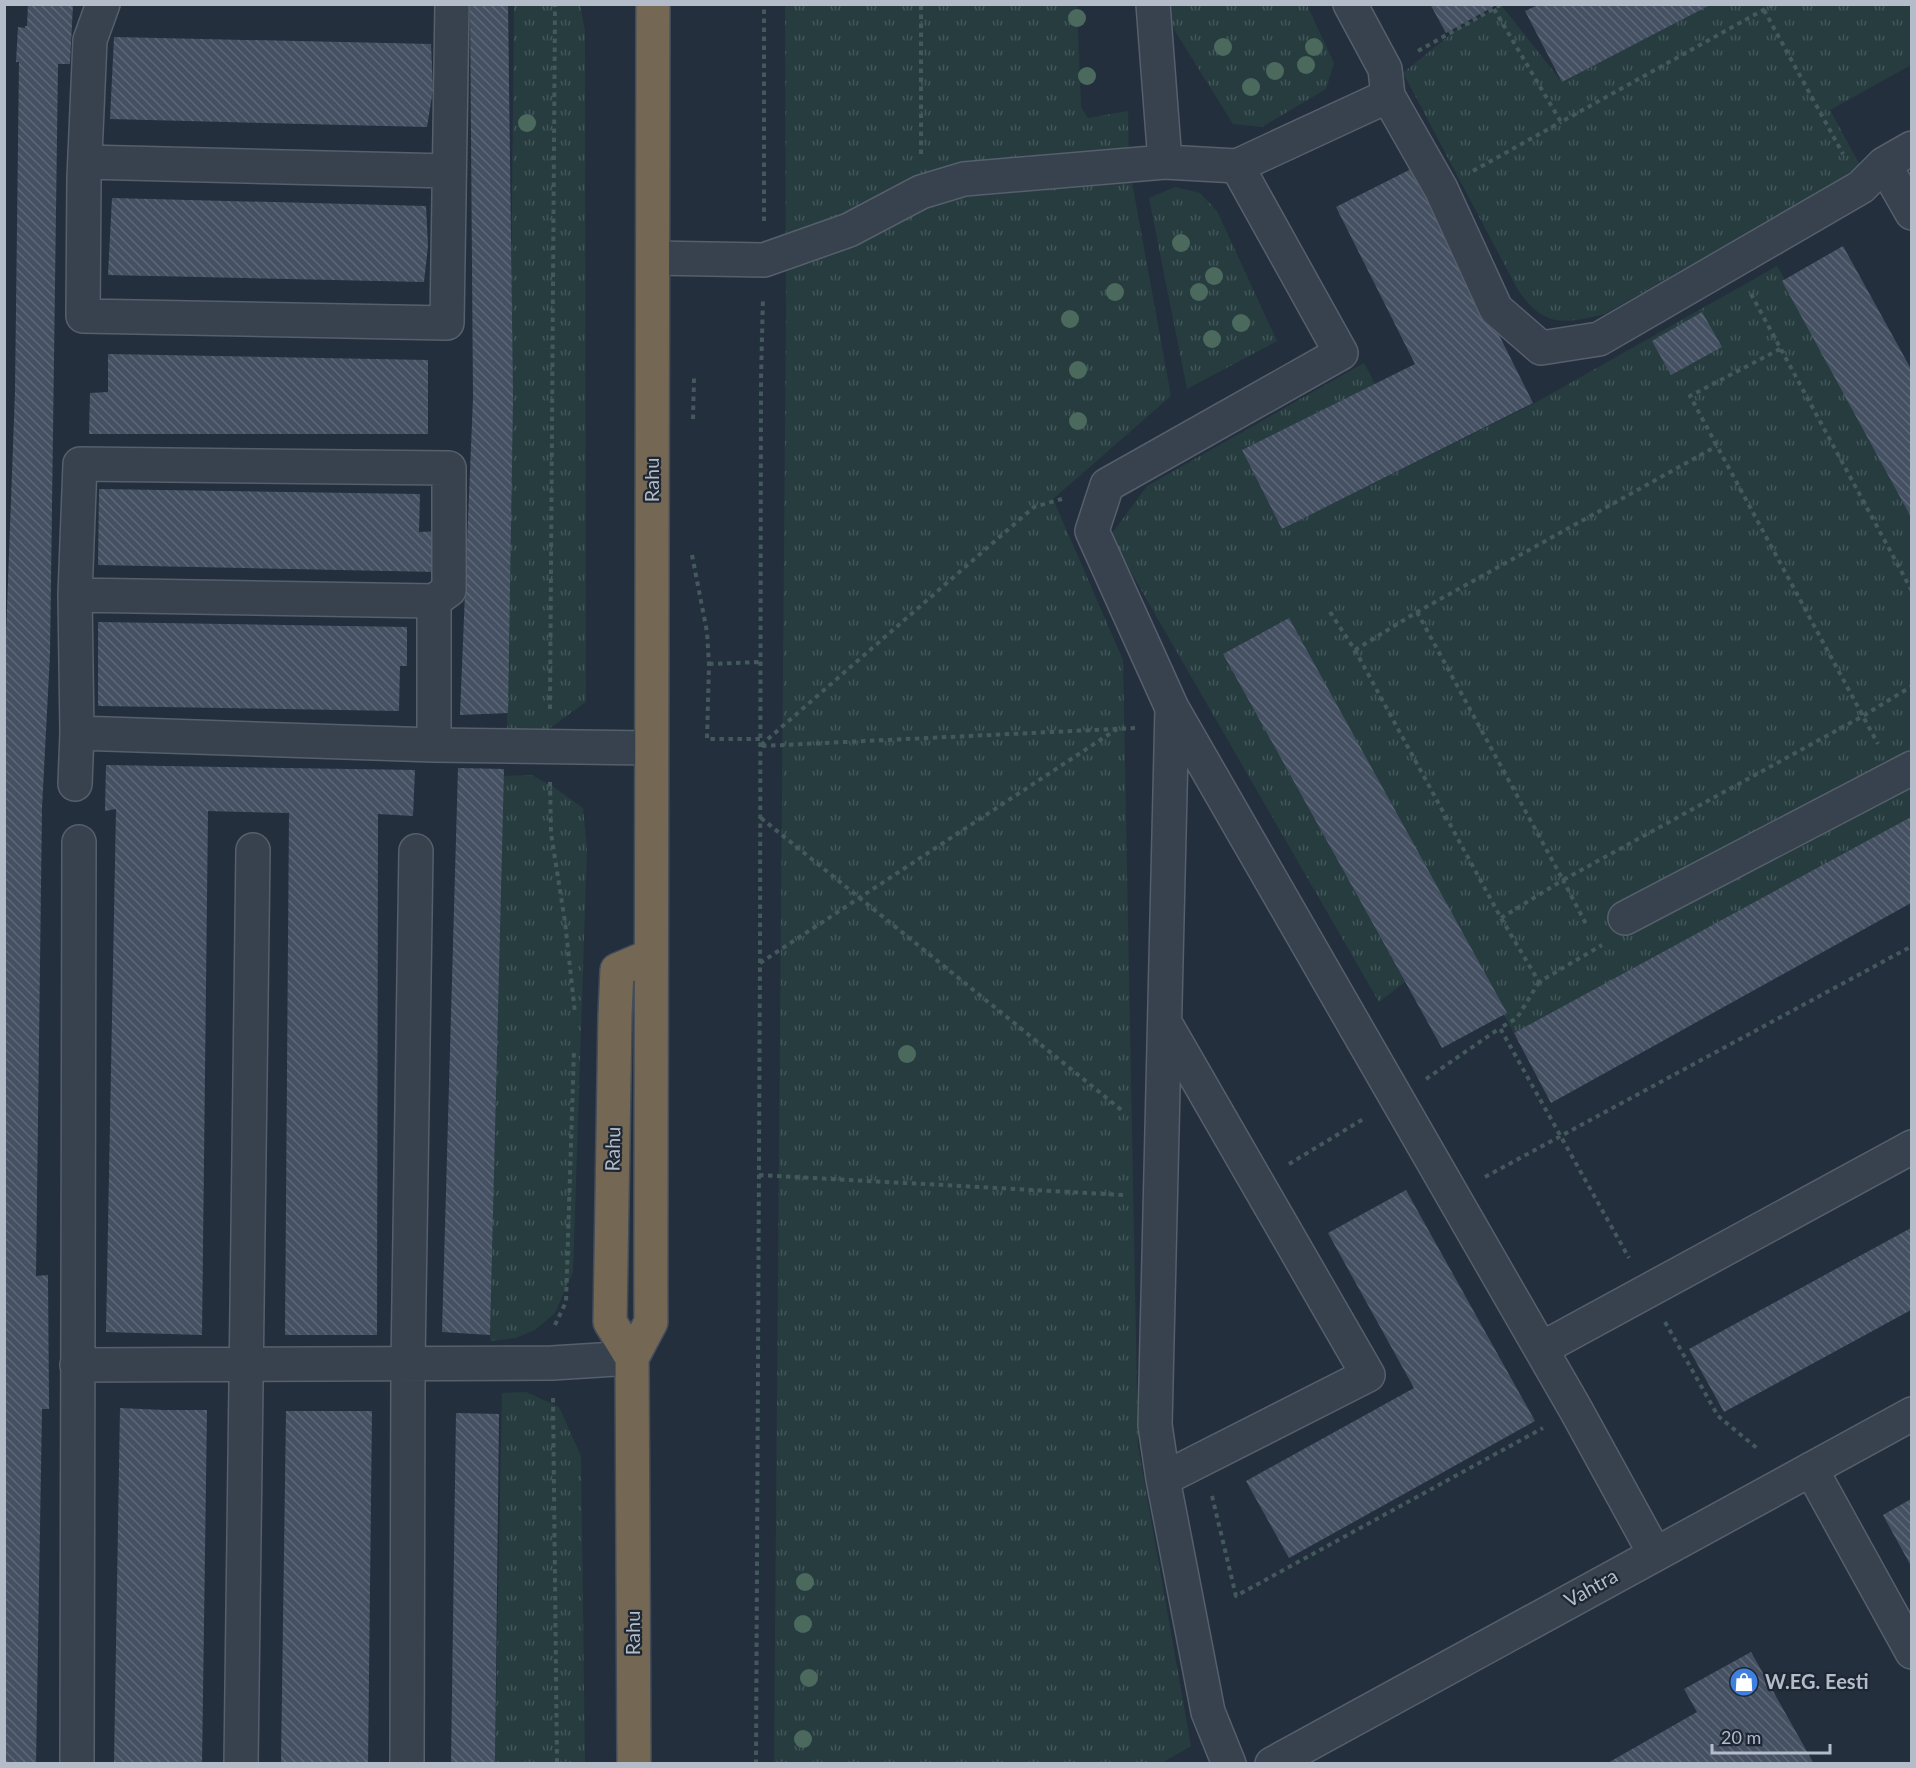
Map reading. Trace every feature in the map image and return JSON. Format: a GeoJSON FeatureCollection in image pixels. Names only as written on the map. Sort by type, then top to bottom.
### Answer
{"type":"FeatureCollection","features":[{"type":"Feature","properties":{"kind":"highway","name":"Rahu"},"geometry":{"type":"LineString","coordinates":[[633,1764],[632,1358],[651,1322],[650,748],[654,258],[653,4]]}},
{"type":"Feature","properties":{"kind":"street"},"geometry":{"type":"LineString","coordinates":[[103,4],[90,40],[85,162],[83,316],[447,323],[452,4]]}},
{"type":"Feature","properties":{"kind":"street"},"geometry":{"type":"LineString","coordinates":[[1153,4],[1165,162]]}},
{"type":"Feature","properties":{"kind":"street"},"geometry":{"type":"LineString","coordinates":[[1350,4],[1386,82],[1441,189],[1496,309],[1541,348],[1599,339],[1861,187],[1898,156],[1911,213]]}},
{"type":"Feature","properties":{"kind":"street"},"geometry":{"type":"LineString","coordinates":[[654,258],[764,260],[849,230],[921,192],[963,179],[1165,162],[1237,166],[1386,82]]}},
{"type":"Feature","properties":{"kind":"street"},"geometry":{"type":"LineString","coordinates":[[85,162],[449,171]]}},
{"type":"Feature","properties":{"kind":"street"},"geometry":{"type":"LineString","coordinates":[[1237,166],[1341,353],[1107,485],[1092,531],[1172,717],[1541,1349],[1655,1554]]}},
{"type":"Feature","properties":{"kind":"street"},"geometry":{"type":"LineString","coordinates":[[75,595],[434,601],[449,590],[449,468],[80,464],[75,595],[77,733],[75,784]]}},
{"type":"Feature","properties":{"kind":"street"},"geometry":{"type":"LineString","coordinates":[[434,601],[434,745]]}},
{"type":"Feature","properties":{"kind":"street"},"geometry":{"type":"LineString","coordinates":[[1172,717],[1155,1425],[1162,1479],[1208,1712],[1229,1764]]}},
{"type":"Feature","properties":{"kind":"street"},"geometry":{"type":"LineString","coordinates":[[77,733],[434,745],[650,748]]}},
{"type":"Feature","properties":{"kind":"street"},"geometry":{"type":"LineString","coordinates":[[1625,918],[1904,772]]}},
{"type":"Feature","properties":{"kind":"street"},"geometry":{"type":"LineString","coordinates":[[77,1764],[79,842]]}},
{"type":"Feature","properties":{"kind":"street"},"geometry":{"type":"LineString","coordinates":[[241,1764],[253,850]]}},
{"type":"Feature","properties":{"kind":"street"},"geometry":{"type":"LineString","coordinates":[[407,1764],[408,1363],[416,851]]}},
{"type":"Feature","properties":{"kind":"street"},"geometry":{"type":"LineString","coordinates":[[1162,1479],[1368,1375],[1165,1023]]}},
{"type":"Feature","properties":{"kind":"street"},"geometry":{"type":"LineString","coordinates":[[1541,1349],[1911,1148]]}},
{"type":"Feature","properties":{"kind":"street"},"geometry":{"type":"LineString","coordinates":[[77,1365],[552,1363],[632,1358]]}},
{"type":"Feature","properties":{"kind":"street","name":"Vahtra"},"geometry":{"type":"LineString","coordinates":[[1272,1764],[1911,1414]]}},
{"type":"Feature","properties":{"kind":"street"},"geometry":{"type":"LineString","coordinates":[[1811,1469],[1911,1652]]}},
{"type":"Feature","properties":{"kind":"path"},"geometry":{"type":"LineString","coordinates":[[555,4],[551,833],[566,922],[575,1014]]}},
{"type":"Feature","properties":{"kind":"path"},"geometry":{"type":"LineString","coordinates":[[756,1764],[764,4]]}},
{"type":"Feature","properties":{"kind":"path"},"geometry":{"type":"LineString","coordinates":[[921,4],[921,192]]}},
{"type":"Feature","properties":{"kind":"path"},"geometry":{"type":"LineString","coordinates":[[1386,82],[1502,4]]}},
{"type":"Feature","properties":{"kind":"path"},"geometry":{"type":"LineString","coordinates":[[1441,189],[1774,4]]}},
{"type":"Feature","properties":{"kind":"path"},"geometry":{"type":"LineString","coordinates":[[1494,9],[1561,122]]}},
{"type":"Feature","properties":{"kind":"path"},"geometry":{"type":"LineString","coordinates":[[1764,10],[1861,187]]}},
{"type":"Feature","properties":{"kind":"path"},"geometry":{"type":"LineString","coordinates":[[1734,261],[1911,591]]}},
{"type":"Feature","properties":{"kind":"path"},"geometry":{"type":"LineString","coordinates":[[1780,349],[1690,396],[1863,716],[1904,772]]}},
{"type":"Feature","properties":{"kind":"path"},"geometry":{"type":"LineString","coordinates":[[693,423],[694,378]]}},
{"type":"Feature","properties":{"kind":"path"},"geometry":{"type":"LineString","coordinates":[[1355,650],[1417,612],[1717,446]]}},
{"type":"Feature","properties":{"kind":"path"},"geometry":{"type":"LineString","coordinates":[[761,746],[1034,507],[1107,485]]}},
{"type":"Feature","properties":{"kind":"path"},"geometry":{"type":"LineString","coordinates":[[690,549],[707,632],[709,664],[707,739],[761,739]]}},
{"type":"Feature","properties":{"kind":"path"},"geometry":{"type":"LineString","coordinates":[[1330,612],[1355,650],[1501,918],[1539,982]]}},
{"type":"Feature","properties":{"kind":"path"},"geometry":{"type":"LineString","coordinates":[[1417,612],[1588,928]]}},
{"type":"Feature","properties":{"kind":"path"},"geometry":{"type":"LineString","coordinates":[[709,664],[761,662]]}},
{"type":"Feature","properties":{"kind":"path"},"geometry":{"type":"LineString","coordinates":[[1501,918],[1563,880],[1863,716],[1911,686]]}},
{"type":"Feature","properties":{"kind":"path"},"geometry":{"type":"LineString","coordinates":[[761,746],[1117,729],[1172,717]]}},
{"type":"Feature","properties":{"kind":"path"},"geometry":{"type":"LineString","coordinates":[[760,963],[1117,729]]}},
{"type":"Feature","properties":{"kind":"path"},"geometry":{"type":"LineString","coordinates":[[761,818],[1162,1143]]}},
{"type":"Feature","properties":{"kind":"path"},"geometry":{"type":"LineString","coordinates":[[1625,918],[1616,937],[1539,982],[1517,1018],[1500,1028],[1718,1416],[1758,1449]]}},
{"type":"Feature","properties":{"kind":"path"},"geometry":{"type":"LineString","coordinates":[[1594,938],[1599,947]]}},
{"type":"Feature","properties":{"kind":"path"},"geometry":{"type":"LineString","coordinates":[[1452,1195],[1911,946]]}},
{"type":"Feature","properties":{"kind":"path"},"geometry":{"type":"LineString","coordinates":[[557,1764],[552,1331],[566,1302],[574,1048]]}},
{"type":"Feature","properties":{"kind":"path"},"geometry":{"type":"LineString","coordinates":[[759,1175],[1161,1197]]}},
{"type":"Feature","properties":{"kind":"path"},"geometry":{"type":"LineString","coordinates":[[1203,1458],[1236,1596],[1576,1410]]}},
{"type":"Feature","properties":{"kind":"green space"},"geometry":{"type":"Polygon","coordinates":[[[514,5],[580,5],[585,31],[586,702],[539,736],[507,730],[514,5]]]}},
{"type":"Feature","properties":{"kind":"green space"},"geometry":{"type":"Polygon","coordinates":[[[785,5],[1077,5],[1081,107],[1088,118],[1128,111],[1129,166],[1171,396],[1053,499],[1123,660],[1138,1446],[1191,1746],[1160,1764],[774,1764],[786,312],[785,5]]]}},
{"type":"Feature","properties":{"kind":"green space"},"geometry":{"type":"Polygon","coordinates":[[[1169,5],[1307,5],[1334,63],[1326,89],[1262,127],[1233,124],[1170,23],[1169,5]]]}},
{"type":"Feature","properties":{"kind":"green space"},"geometry":{"type":"Polygon","coordinates":[[[1501,5],[1562,82],[1710,5],[1911,5],[1911,65],[1830,110],[1861,167],[1605,314],[1577,320],[1556,320],[1537,311],[1518,290],[1403,73],[1456,30],[1501,5]]]}},
{"type":"Feature","properties":{"kind":"green space"},"geometry":{"type":"Polygon","coordinates":[[[1175,187],[1200,193],[1217,211],[1277,341],[1187,389],[1149,198],[1175,187]]]}},
{"type":"Feature","properties":{"kind":"green space"},"geometry":{"type":"Polygon","coordinates":[[[1777,266],[1911,503],[1911,821],[1514,1033],[1288,618],[1223,654],[1405,982],[1379,1002],[1110,536],[1147,486],[1364,363],[1375,384],[1242,450],[1282,529],[1533,404],[1777,266]]]}},
{"type":"Feature","properties":{"kind":"green space"},"geometry":{"type":"Polygon","coordinates":[[[532,775],[583,808],[587,849],[573,1272],[555,1313],[535,1330],[516,1338],[490,1341],[503,776],[532,775]]]}},
{"type":"Feature","properties":{"kind":"green space"},"geometry":{"type":"Polygon","coordinates":[[[526,1392],[559,1407],[581,1456],[585,1763],[495,1763],[502,1393],[526,1392]]]}},
{"type":"Feature","properties":{"kind":"building"},"geometry":{"type":"Polygon","coordinates":[[[28,4],[73,4],[70,64],[58,64],[50,654],[42,808],[36,1276],[48,1275],[49,1409],[42,1409],[36,1764],[4,1764],[4,689],[15,392],[19,62],[16,62],[18,27],[27,26],[28,4]]]}},
{"type":"Feature","properties":{"kind":"building"},"geometry":{"type":"Polygon","coordinates":[[[470,4],[508,4],[513,397],[508,713],[460,715],[473,398],[470,4]]]}},
{"type":"Feature","properties":{"kind":"building"},"geometry":{"type":"Polygon","coordinates":[[[1430,4],[1498,4],[1446,33],[1430,4]]]}},
{"type":"Feature","properties":{"kind":"building"},"geometry":{"type":"Polygon","coordinates":[[[1538,5],[1710,5],[1562,82],[1525,11],[1538,5]]]}},
{"type":"Feature","properties":{"kind":"building"},"geometry":{"type":"Polygon","coordinates":[[[114,37],[431,44],[433,90],[427,127],[110,119],[114,37]]]}},
{"type":"Feature","properties":{"kind":"building"},"geometry":{"type":"Polygon","coordinates":[[[1415,167],[1533,403],[1282,529],[1242,450],[1415,364],[1336,207],[1415,167]]]}},
{"type":"Feature","properties":{"kind":"building"},"geometry":{"type":"Polygon","coordinates":[[[112,198],[426,206],[428,246],[424,282],[108,275],[112,198]]]}},
{"type":"Feature","properties":{"kind":"building"},"geometry":{"type":"Polygon","coordinates":[[[1843,246],[1911,369],[1911,517],[1782,281],[1843,246]]]}},
{"type":"Feature","properties":{"kind":"building"},"geometry":{"type":"Polygon","coordinates":[[[1702,312],[1722,347],[1671,375],[1652,341],[1702,312]]]}},
{"type":"Feature","properties":{"kind":"building"},"geometry":{"type":"Polygon","coordinates":[[[108,354],[428,360],[428,434],[89,434],[90,393],[108,392],[108,354]]]}},
{"type":"Feature","properties":{"kind":"building"},"geometry":{"type":"Polygon","coordinates":[[[99,489],[420,494],[419,532],[439,531],[438,572],[98,565],[99,489]]]}},
{"type":"Feature","properties":{"kind":"building"},"geometry":{"type":"Polygon","coordinates":[[[1289,618],[1507,1013],[1442,1048],[1223,654],[1289,618]]]}},
{"type":"Feature","properties":{"kind":"building"},"geometry":{"type":"Polygon","coordinates":[[[98,622],[407,627],[407,666],[400,666],[399,711],[98,706],[98,622]]]}},
{"type":"Feature","properties":{"kind":"building"},"geometry":{"type":"Polygon","coordinates":[[[106,765],[415,770],[413,816],[378,814],[377,1335],[285,1335],[289,813],[208,811],[202,1335],[106,1332],[116,809],[105,811],[106,765]]]}},
{"type":"Feature","properties":{"kind":"building"},"geometry":{"type":"Polygon","coordinates":[[[458,768],[504,769],[490,1335],[442,1332],[458,768]]]}},
{"type":"Feature","properties":{"kind":"building"},"geometry":{"type":"Polygon","coordinates":[[[1911,817],[1911,903],[1551,1103],[1514,1033],[1911,817]]]}},
{"type":"Feature","properties":{"kind":"building"},"geometry":{"type":"Polygon","coordinates":[[[1406,1190],[1535,1421],[1289,1558],[1246,1481],[1414,1388],[1328,1233],[1406,1190]]]}},
{"type":"Feature","properties":{"kind":"building"},"geometry":{"type":"Polygon","coordinates":[[[1911,1228],[1911,1310],[1724,1412],[1689,1349],[1911,1228]]]}},
{"type":"Feature","properties":{"kind":"building"},"geometry":{"type":"Polygon","coordinates":[[[120,1408],[207,1410],[202,1764],[114,1764],[120,1408]]]}},
{"type":"Feature","properties":{"kind":"building"},"geometry":{"type":"Polygon","coordinates":[[[286,1411],[372,1411],[368,1764],[281,1764],[286,1411]]]}},
{"type":"Feature","properties":{"kind":"building"},"geometry":{"type":"Polygon","coordinates":[[[456,1413],[499,1414],[495,1764],[451,1764],[456,1413]]]}},
{"type":"Feature","properties":{"kind":"building"},"geometry":{"type":"Polygon","coordinates":[[[1911,1499],[1911,1566],[1883,1515],[1911,1499]]]}},
{"type":"Feature","properties":{"kind":"building"},"geometry":{"type":"Polygon","coordinates":[[[1751,1652],[1814,1764],[1606,1764],[1697,1712],[1684,1689],[1751,1652]]]}},
{"type":"Feature","properties":{"kind":"place","name":"W.EG. Eesti"},"geometry":{"type":"Point","coordinates":[1744,1682]}}]}
